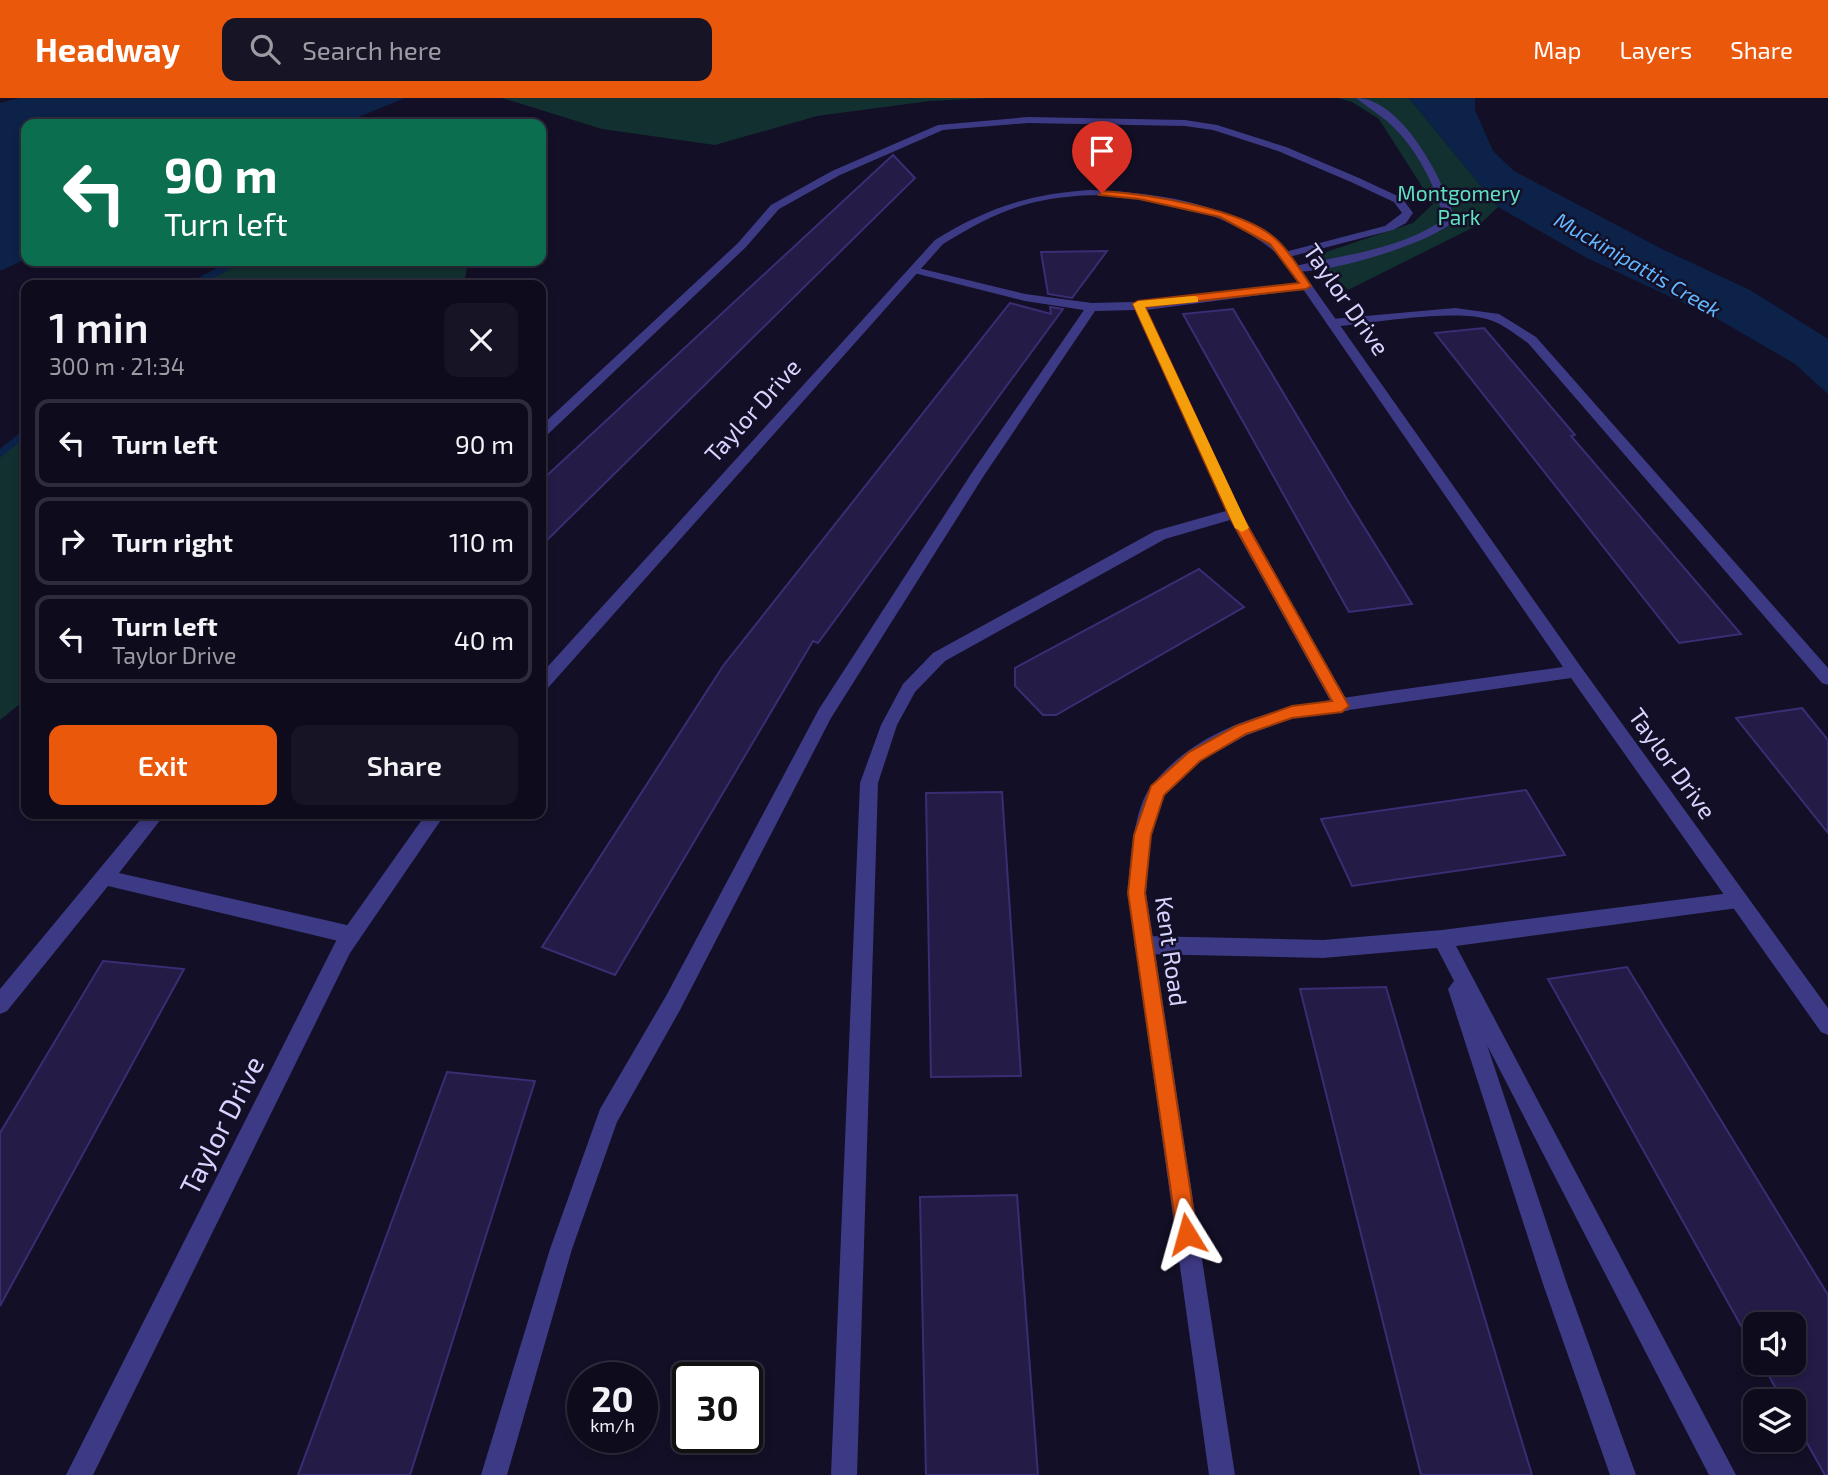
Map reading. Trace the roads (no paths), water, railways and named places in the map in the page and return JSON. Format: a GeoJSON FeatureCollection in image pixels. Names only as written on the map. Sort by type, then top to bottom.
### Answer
{"type":"FeatureCollection","features":[{"type":"Feature","properties":{"kind":"street"},"geometry":{"type":"LineString","coordinates":[[1295,269],[1324,266],[1360,255],[1429,233],[1450,220],[1436,182],[1404,132],[1388,114],[1361,98]]}},
{"type":"Feature","properties":{"kind":"street"},"geometry":{"type":"LineString","coordinates":[[546,428],[742,245],[775,207],[836,173],[941,127],[1028,120],[1185,123],[1214,127],[1282,149],[1355,180],[1398,200],[1408,213],[1402,221],[1389,228],[1285,255]]}},
{"type":"Feature","properties":{"kind":"street","name":"Taylor Drive"},"geometry":{"type":"LineString","coordinates":[[546,679],[939,242],[965,226],[1024,202],[1060,195],[1139,197],[1223,215],[1274,242],[1285,255],[1575,671],[1828,1025]]}},
{"type":"Feature","properties":{"kind":"street"},"geometry":{"type":"LineString","coordinates":[[914,270],[1041,300],[1092,307],[1306,286]]}},
{"type":"Feature","properties":{"kind":"street"},"geometry":{"type":"LineString","coordinates":[[1138,304],[1234,514],[1342,706]]}},
{"type":"Feature","properties":{"kind":"street"},"geometry":{"type":"LineString","coordinates":[[494,1475],[561,1249],[608,1116],[673,1003],[825,715],[978,474],[1092,307]]}},
{"type":"Feature","properties":{"kind":"street"},"geometry":{"type":"LineString","coordinates":[[1332,323],[1455,312],[1480,314],[1495,317],[1532,340],[1828,679]]}},
{"type":"Feature","properties":{"kind":"street"},"geometry":{"type":"LineString","coordinates":[[844,1475],[869,783],[889,724],[909,688],[939,657],[1160,535],[1234,514]]}},
{"type":"Feature","properties":{"kind":"street","name":"Kent Road"},"geometry":{"type":"LineString","coordinates":[[1222,1475],[1137,893],[1142,835],[1157,791],[1195,756],[1241,730],[1292,712],[1575,671]]}},
{"type":"Feature","properties":{"kind":"street"},"geometry":{"type":"LineString","coordinates":[[0,1004],[152,819]]}},
{"type":"Feature","properties":{"kind":"street","name":"Taylor Drive"},"geometry":{"type":"LineString","coordinates":[[79,1475],[351,935],[432,819]]}},
{"type":"Feature","properties":{"kind":"street"},"geometry":{"type":"LineString","coordinates":[[103,877],[351,935]]}},
{"type":"Feature","properties":{"kind":"street"},"geometry":{"type":"LineString","coordinates":[[1144,945],[1323,949],[1442,939],[1738,900]]}},
{"type":"Feature","properties":{"kind":"street"},"geometry":{"type":"LineString","coordinates":[[1442,939],[1555,1284],[1623,1475]]}},
{"type":"Feature","properties":{"kind":"street"},"geometry":{"type":"LineString","coordinates":[[1442,939],[1723,1475]]}},
{"type":"Feature","properties":{"kind":"water"},"geometry":{"type":"Polygon","coordinates":[[[19,98],[405,98],[353,119],[21,119],[21,261],[0,271],[0,103],[19,98]]]}},
{"type":"Feature","properties":{"kind":"water","name":"Muckinipattis Creek"},"geometry":{"type":"Polygon","coordinates":[[[1409,98],[1475,98],[1475,110],[1493,151],[1514,171],[1664,250],[1750,290],[1828,339],[1828,394],[1795,364],[1716,318],[1587,258],[1498,207],[1409,98]]]}},
{"type":"Feature","properties":{"kind":"waterway"},"geometry":{"type":"LineString","coordinates":[[201,280],[227,266]]}},
{"type":"Feature","properties":{"kind":"waterway"},"geometry":{"type":"LineString","coordinates":[[0,455],[21,436]]}},
{"type":"Feature","properties":{"kind":"park label","name":"Montgomery Park"},"geometry":{"type":"Point","coordinates":[1459,204]}}]}
